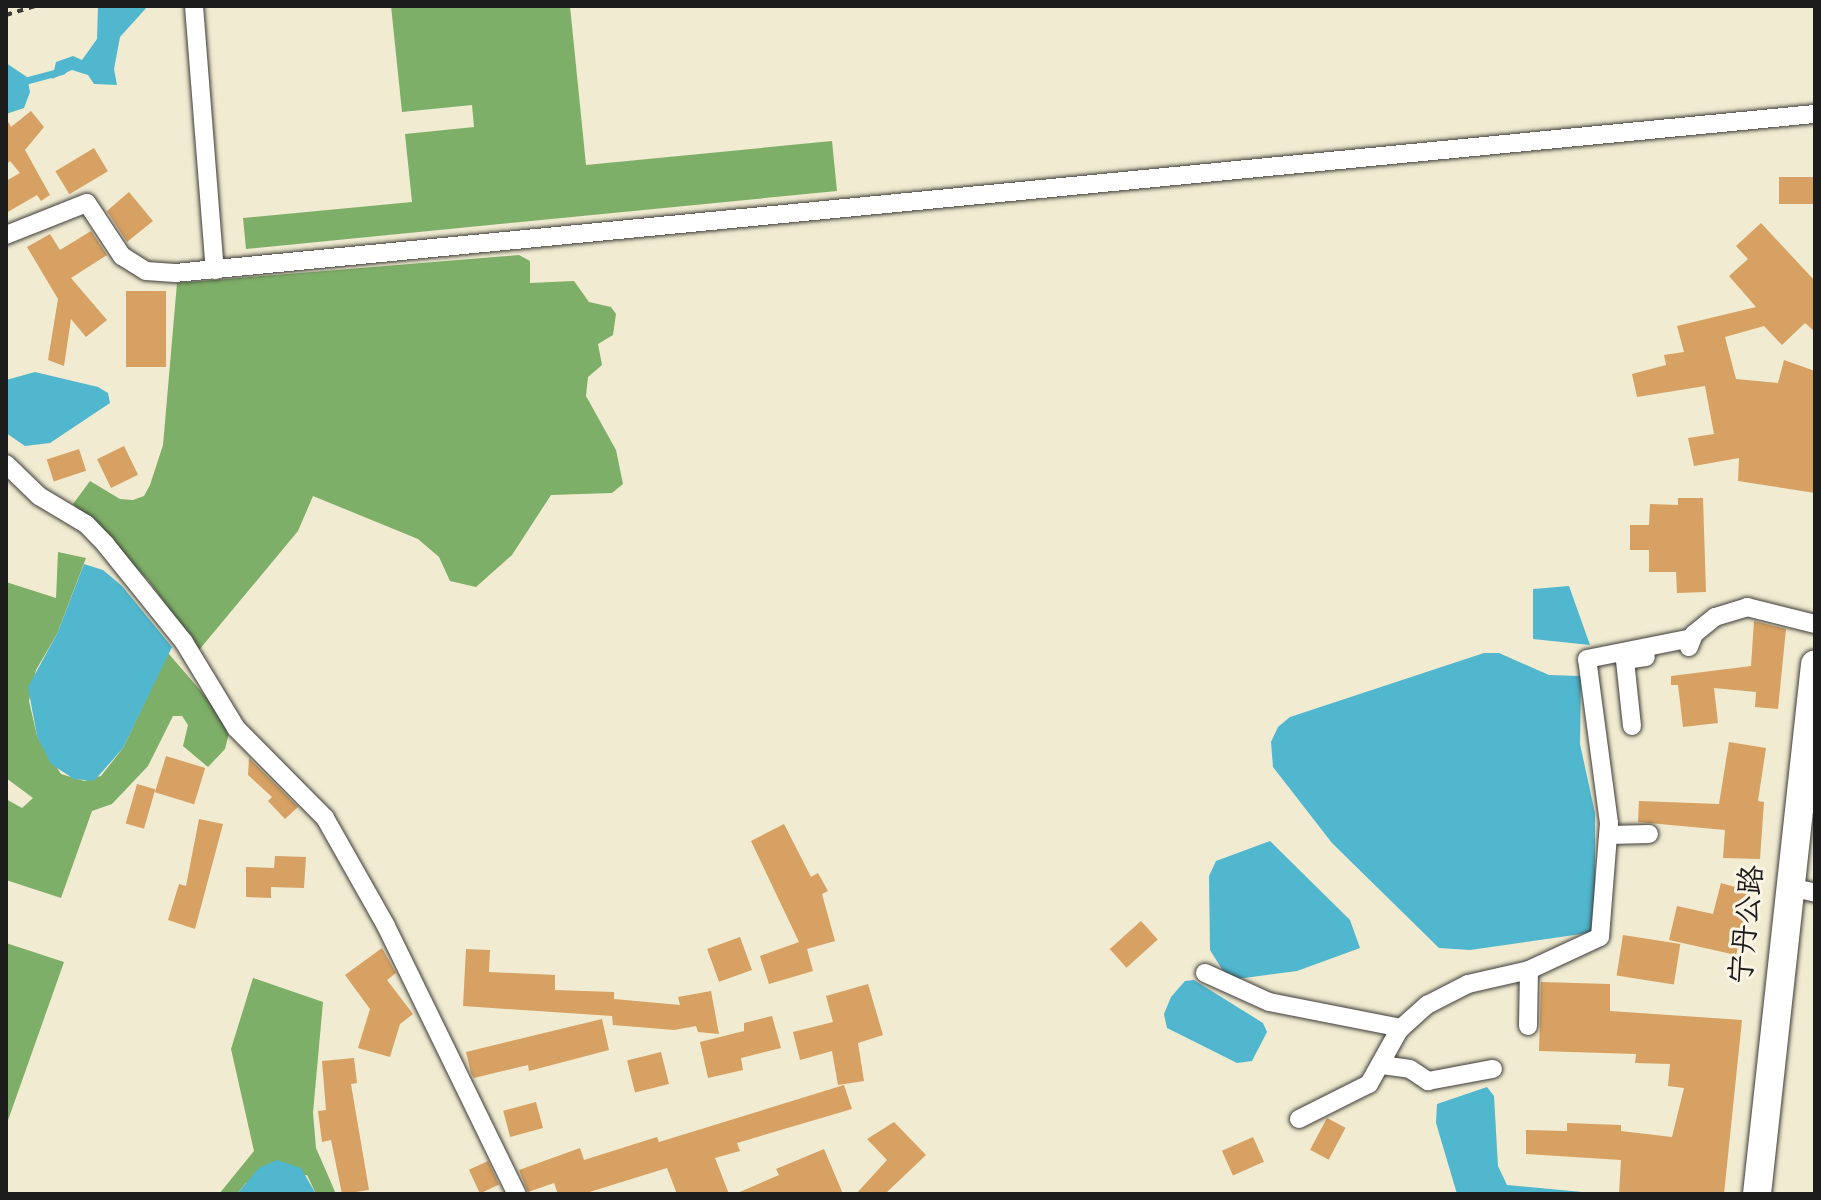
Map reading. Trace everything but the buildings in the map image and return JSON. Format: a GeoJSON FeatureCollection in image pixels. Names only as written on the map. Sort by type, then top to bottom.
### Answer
{"type":"FeatureCollection","features":[{"type":"Feature","properties":{"kind":"main road","name":"宁丹公路"},"geometry":{"type":"LineString","coordinates":[[1757,1194],[1802,890],[1815,664]]}},
{"type":"Feature","properties":{"kind":"street"},"geometry":{"type":"LineString","coordinates":[[194,6],[215,270]]}},
{"type":"Feature","properties":{"kind":"street"},"geometry":{"type":"LineString","coordinates":[[6,235],[87,203],[122,256],[146,271],[215,270],[1815,114]]}},
{"type":"Feature","properties":{"kind":"street"},"geometry":{"type":"LineString","coordinates":[[6,464],[39,496],[86,524],[106,545],[184,642],[236,728],[325,818],[386,926],[517,1194]]}},
{"type":"Feature","properties":{"kind":"street"},"geometry":{"type":"LineString","coordinates":[[1632,726],[1625,660],[1688,649],[1692,638],[1715,617],[1747,607],[1815,624]]}},
{"type":"Feature","properties":{"kind":"street"},"geometry":{"type":"LineString","coordinates":[[1299,1119],[1369,1084],[1401,1028],[1427,1005],[1468,984],[1529,970],[1600,937],[1609,835],[1587,659],[1692,638]]}},
{"type":"Feature","properties":{"kind":"street"},"geometry":{"type":"LineString","coordinates":[[1609,835],[1649,834]]}},
{"type":"Feature","properties":{"kind":"street"},"geometry":{"type":"LineString","coordinates":[[1528,1026],[1529,970]]}},
{"type":"Feature","properties":{"kind":"street"},"geometry":{"type":"LineString","coordinates":[[1205,973],[1269,1002],[1401,1028]]}},
{"type":"Feature","properties":{"kind":"street"},"geometry":{"type":"LineString","coordinates":[[1382,1065],[1410,1069],[1428,1081],[1493,1069]]}},
{"type":"Feature","properties":{"kind":"path"},"geometry":{"type":"LineString","coordinates":[[6,15],[36,6]]}},
{"type":"Feature","properties":{"kind":"green space"},"geometry":{"type":"Polygon","coordinates":[[[391,6],[570,6],[586,165],[832,141],[837,191],[246,249],[243,218],[412,202],[405,134],[474,127],[472,105],[402,112],[391,6]]]}},
{"type":"Feature","properties":{"kind":"green space"},"geometry":{"type":"Polygon","coordinates":[[[519,255],[530,261],[530,283],[574,281],[589,302],[611,307],[616,314],[613,335],[598,344],[602,365],[588,377],[586,396],[616,450],[623,484],[612,493],[551,495],[512,555],[476,587],[450,581],[439,557],[418,539],[313,496],[298,531],[199,650],[148,580],[73,504],[90,481],[120,499],[133,500],[144,496],[150,485],[163,445],[177,283],[519,255]]]}},
{"type":"Feature","properties":{"kind":"green space"},"geometry":{"type":"Polygon","coordinates":[[[58,552],[86,558],[57,634],[36,670],[29,701],[37,736],[61,774],[84,781],[101,776],[123,748],[168,653],[207,698],[229,733],[225,749],[208,767],[183,746],[188,725],[182,716],[173,716],[148,766],[112,804],[92,811],[61,898],[6,880],[6,799],[22,808],[33,798],[6,778],[6,582],[56,598],[58,552]]]}},
{"type":"Feature","properties":{"kind":"green space"},"geometry":{"type":"Polygon","coordinates":[[[6,943],[64,962],[6,1126],[6,943]]]}},
{"type":"Feature","properties":{"kind":"green space"},"geometry":{"type":"Polygon","coordinates":[[[253,978],[323,1002],[313,1113],[316,1148],[336,1194],[316,1194],[307,1175],[246,1183],[237,1194],[219,1194],[254,1151],[231,1049],[253,978]]]}},
{"type":"Feature","properties":{"kind":"water"},"geometry":{"type":"Polygon","coordinates":[[[98,6],[148,6],[120,37],[114,69],[117,85],[94,84],[88,75],[72,70],[52,79],[56,62],[73,56],[82,60],[97,39],[98,6]]]}},
{"type":"Feature","properties":{"kind":"water"},"geometry":{"type":"Polygon","coordinates":[[[6,63],[27,77],[30,92],[24,108],[6,114],[6,63]]]}},
{"type":"Feature","properties":{"kind":"water"},"geometry":{"type":"Polygon","coordinates":[[[35,372],[98,387],[108,393],[110,403],[50,443],[25,446],[6,433],[6,380],[35,372]]]}},
{"type":"Feature","properties":{"kind":"water"},"geometry":{"type":"Polygon","coordinates":[[[84,564],[103,570],[122,586],[172,647],[123,748],[94,781],[74,779],[51,764],[37,736],[28,687],[57,634],[84,564]]]}},
{"type":"Feature","properties":{"kind":"water"},"geometry":{"type":"Polygon","coordinates":[[[1569,586],[1590,645],[1533,639],[1533,589],[1569,586]]]}},
{"type":"Feature","properties":{"kind":"water"},"geometry":{"type":"Polygon","coordinates":[[[1484,653],[1499,653],[1549,675],[1581,676],[1580,744],[1595,813],[1595,932],[1470,950],[1439,948],[1332,843],[1273,767],[1271,742],[1278,727],[1290,717],[1484,653]]]}},
{"type":"Feature","properties":{"kind":"water"},"geometry":{"type":"Polygon","coordinates":[[[1270,841],[1350,920],[1360,948],[1297,971],[1237,979],[1225,974],[1210,950],[1209,876],[1216,861],[1270,841]]]}},
{"type":"Feature","properties":{"kind":"water"},"geometry":{"type":"Polygon","coordinates":[[[1194,980],[1263,1023],[1267,1032],[1252,1061],[1237,1063],[1167,1028],[1164,1014],[1171,997],[1185,981],[1194,980]]]}},
{"type":"Feature","properties":{"kind":"water"},"geometry":{"type":"Polygon","coordinates":[[[1487,1087],[1494,1096],[1498,1166],[1507,1185],[1603,1194],[1457,1194],[1436,1123],[1437,1104],[1487,1087]]]}},
{"type":"Feature","properties":{"kind":"water"},"geometry":{"type":"Polygon","coordinates":[[[277,1160],[301,1168],[316,1194],[237,1194],[259,1168],[277,1160]]]}},
{"type":"Feature","properties":{"kind":"waterway"},"geometry":{"type":"LineString","coordinates":[[6,86],[62,71]]}}]}
